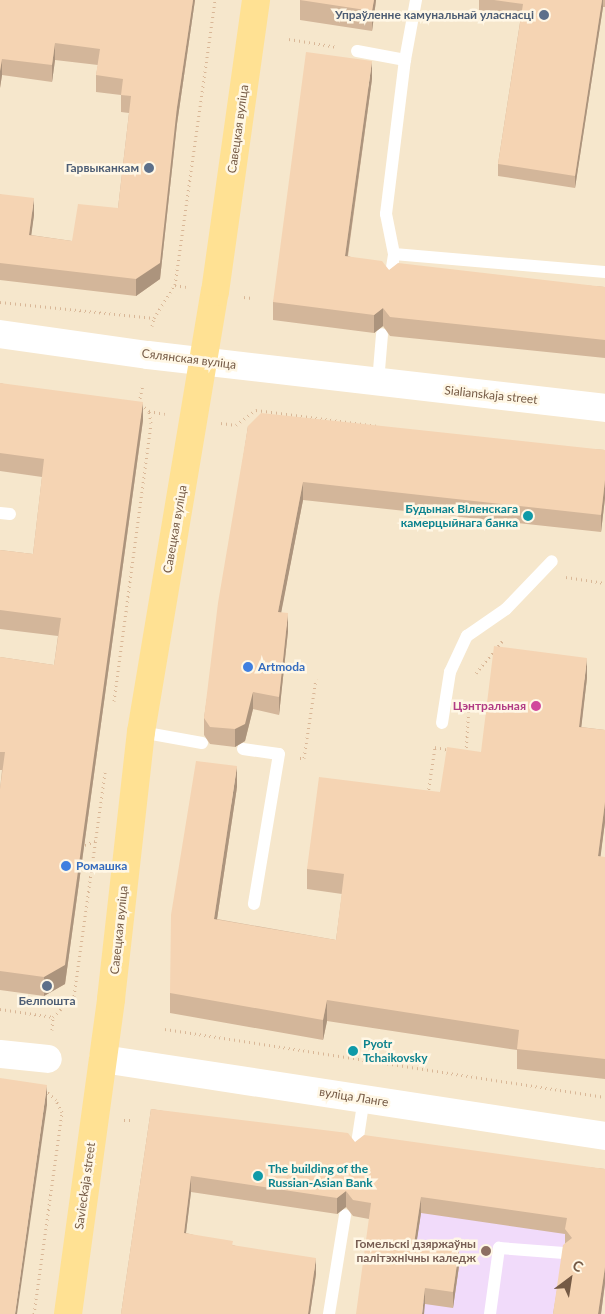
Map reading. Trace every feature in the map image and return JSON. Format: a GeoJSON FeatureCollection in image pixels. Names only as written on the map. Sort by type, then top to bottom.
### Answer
{"type":"FeatureCollection","features":[{"type":"Feature","properties":{"kind":"main road","name":"Савецкая вуліца"},"geometry":{"type":"LineString","coordinates":[[103,1059],[141,732],[215,292],[256,0]]}},
{"type":"Feature","properties":{"kind":"main road","name":"Savieckaja street"},"geometry":{"type":"LineString","coordinates":[[68,1314],[103,1059]]}},
{"type":"Feature","properties":{"kind":"street","name":"Сялянская вуліца"},"geometry":{"type":"LineString","coordinates":[[0,334],[378,382]]}},
{"type":"Feature","properties":{"kind":"street","name":"Sialianskaja street"},"geometry":{"type":"LineString","coordinates":[[378,382],[605,408]]}},
{"type":"Feature","properties":{"kind":"street"},"geometry":{"type":"LineString","coordinates":[[0,1054],[48,1059]]}},
{"type":"Feature","properties":{"kind":"street","name":"вуліца Ланге"},"geometry":{"type":"LineString","coordinates":[[103,1059],[605,1136]]}},
{"type":"Feature","properties":{"kind":"lane"},"geometry":{"type":"LineString","coordinates":[[390,280],[394,254],[386,214],[404,60],[416,0]]}},
{"type":"Feature","properties":{"kind":"lane"},"geometry":{"type":"LineString","coordinates":[[358,51],[404,60]]}},
{"type":"Feature","properties":{"kind":"lane"},"geometry":{"type":"LineString","coordinates":[[394,254],[605,272]]}},
{"type":"Feature","properties":{"kind":"lane"},"geometry":{"type":"LineString","coordinates":[[378,382],[382,334]]}},
{"type":"Feature","properties":{"kind":"lane"},"geometry":{"type":"LineString","coordinates":[[442,723],[450,672],[467,636],[506,610],[552,560]]}},
{"type":"Feature","properties":{"kind":"lane"},"geometry":{"type":"LineString","coordinates":[[141,732],[202,743]]}},
{"type":"Feature","properties":{"kind":"lane"},"geometry":{"type":"LineString","coordinates":[[243,749],[279,754],[254,904]]}},
{"type":"Feature","properties":{"kind":"lane"},"geometry":{"type":"LineString","coordinates":[[356,1150],[364,1098]]}},
{"type":"Feature","properties":{"kind":"lane"},"geometry":{"type":"LineString","coordinates":[[329,1314],[345,1215]]}},
{"type":"Feature","properties":{"kind":"lane"},"geometry":{"type":"LineString","coordinates":[[490,1314],[499,1248],[564,1253]]}},
{"type":"Feature","properties":{"kind":"path"},"geometry":{"type":"LineString","coordinates":[[0,302],[154,318],[175,285],[215,0]]}},
{"type":"Feature","properties":{"kind":"path"},"geometry":{"type":"LineString","coordinates":[[289,39],[358,51]]}},
{"type":"Feature","properties":{"kind":"path"},"geometry":{"type":"LineString","coordinates":[[114,705],[151,423],[149,411],[140,403],[130,402]]}},
{"type":"Feature","properties":{"kind":"path"},"geometry":{"type":"LineString","coordinates":[[236,425],[256,410],[382,426]]}},
{"type":"Feature","properties":{"kind":"path"},"geometry":{"type":"LineString","coordinates":[[560,576],[605,583]]}},
{"type":"Feature","properties":{"kind":"path"},"geometry":{"type":"LineString","coordinates":[[472,677],[506,636]]}},
{"type":"Feature","properties":{"kind":"path"},"geometry":{"type":"LineString","coordinates":[[279,754],[304,758],[316,679]]}},
{"type":"Feature","properties":{"kind":"path"},"geometry":{"type":"LineString","coordinates":[[470,696],[464,752],[474,753]]}},
{"type":"Feature","properties":{"kind":"path"},"geometry":{"type":"LineString","coordinates":[[437,798],[427,796],[435,748],[454,750]]}},
{"type":"Feature","properties":{"kind":"path"},"geometry":{"type":"LineString","coordinates":[[0,1009],[53,1017],[74,996],[106,763]]}},
{"type":"Feature","properties":{"kind":"path"},"geometry":{"type":"LineString","coordinates":[[85,845],[95,840]]}},
{"type":"Feature","properties":{"kind":"path"},"geometry":{"type":"LineString","coordinates":[[165,1029],[605,1097]]}},
{"type":"Feature","properties":{"kind":"path"},"geometry":{"type":"LineString","coordinates":[[34,1314],[62,1112],[56,1100],[44,1090]]}},
{"type":"Feature","properties":{"kind":"shaded area"},"geometry":{"type":"Polygon","coordinates":[[[0,0],[605,0],[605,1314],[0,1314],[0,0]]]}},
{"type":"Feature","properties":{"kind":"shaded area","name":"Гомельскі дзяржаўны палітэхнічны каледж"},"geometry":{"type":"Polygon","coordinates":[[[605,1185],[605,1283],[601,1314],[358,1314],[371,1219],[605,1185]]]}},
{"type":"Feature","properties":{"kind":"building"},"geometry":{"type":"Polygon","coordinates":[[[0,0],[193,0],[177,107],[160,263],[136,279],[0,263],[0,194],[34,198],[29,235],[72,241],[78,204],[118,208],[131,96],[121,95],[123,79],[96,75],[100,49],[55,43],[52,65],[2,59],[0,71],[0,0]]]}},
{"type":"Feature","properties":{"kind":"building"},"geometry":{"type":"Polygon","coordinates":[[[300,0],[374,0],[372,11],[300,0]]]}},
{"type":"Feature","properties":{"kind":"building"},"geometry":{"type":"Polygon","coordinates":[[[494,0],[602,0],[575,176],[498,164],[523,4],[494,0]]]}},
{"type":"Feature","properties":{"kind":"building"},"geometry":{"type":"Polygon","coordinates":[[[306,52],[372,61],[345,256],[382,261],[389,270],[398,263],[605,287],[605,340],[390,317],[383,308],[374,315],[273,302],[306,52]]]}},
{"type":"Feature","properties":{"kind":"building"},"geometry":{"type":"Polygon","coordinates":[[[0,383],[143,402],[65,965],[44,977],[0,971],[0,789],[5,752],[0,752],[0,657],[54,665],[61,618],[0,610],[0,550],[33,554],[44,459],[0,453],[0,383]]]}},
{"type":"Feature","properties":{"kind":"building","name":"Будынак Віленскага камерцыйнага банка"},"geometry":{"type":"Polygon","coordinates":[[[261,413],[605,450],[605,480],[601,515],[303,482],[278,612],[288,613],[279,697],[253,692],[245,724],[235,729],[210,727],[204,718],[218,603],[248,426],[261,413]]]}},
{"type":"Feature","properties":{"kind":"building"},"geometry":{"type":"Polygon","coordinates":[[[494,646],[587,658],[579,727],[605,730],[605,802],[598,856],[605,857],[605,1059],[517,1049],[519,1030],[327,1000],[323,1020],[170,993],[171,915],[196,761],[237,766],[214,919],[336,940],[344,874],[307,869],[319,777],[440,792],[447,747],[481,752],[494,646]]]}},
{"type":"Feature","properties":{"kind":"building"},"geometry":{"type":"Polygon","coordinates":[[[0,1078],[47,1085],[15,1314],[0,1314],[0,1078]]]}},
{"type":"Feature","properties":{"kind":"building"},"geometry":{"type":"Polygon","coordinates":[[[151,1109],[348,1133],[355,1142],[364,1135],[605,1169],[605,1267],[598,1314],[553,1314],[563,1245],[572,1238],[565,1229],[567,1218],[421,1197],[414,1244],[459,1250],[453,1292],[425,1288],[422,1314],[356,1314],[371,1203],[353,1200],[346,1191],[337,1198],[191,1176],[184,1233],[233,1241],[232,1245],[316,1258],[308,1314],[121,1314],[151,1109]]]}},
{"type":"Feature","properties":{"kind":"place","name":"Упраўленне камунальнай уласнасці"},"geometry":{"type":"Point","coordinates":[544,15]}},
{"type":"Feature","properties":{"kind":"place","name":"Гарвыканкам"},"geometry":{"type":"Point","coordinates":[149,168]}},
{"type":"Feature","properties":{"kind":"place","name":"Будынак Віленскага камерцыйнага банка"},"geometry":{"type":"Point","coordinates":[528,516]}},
{"type":"Feature","properties":{"kind":"place","name":"Artmoda"},"geometry":{"type":"Point","coordinates":[248,667]}},
{"type":"Feature","properties":{"kind":"place","name":"Цэнтральная"},"geometry":{"type":"Point","coordinates":[536,706]}},
{"type":"Feature","properties":{"kind":"place","name":"Ромашка"},"geometry":{"type":"Point","coordinates":[66,866]}},
{"type":"Feature","properties":{"kind":"place","name":"Белпошта"},"geometry":{"type":"Point","coordinates":[47,986]}},
{"type":"Feature","properties":{"kind":"place","name":"Pyotr Tchaikovsky"},"geometry":{"type":"Point","coordinates":[353,1051]}},
{"type":"Feature","properties":{"kind":"place","name":"The building of the Russian-Asian Bank"},"geometry":{"type":"Point","coordinates":[258,1176]}},
{"type":"Feature","properties":{"kind":"place","name":"Гомельскі дзяржаўны палітэхнічны каледж"},"geometry":{"type":"Point","coordinates":[486,1251]}}]}
